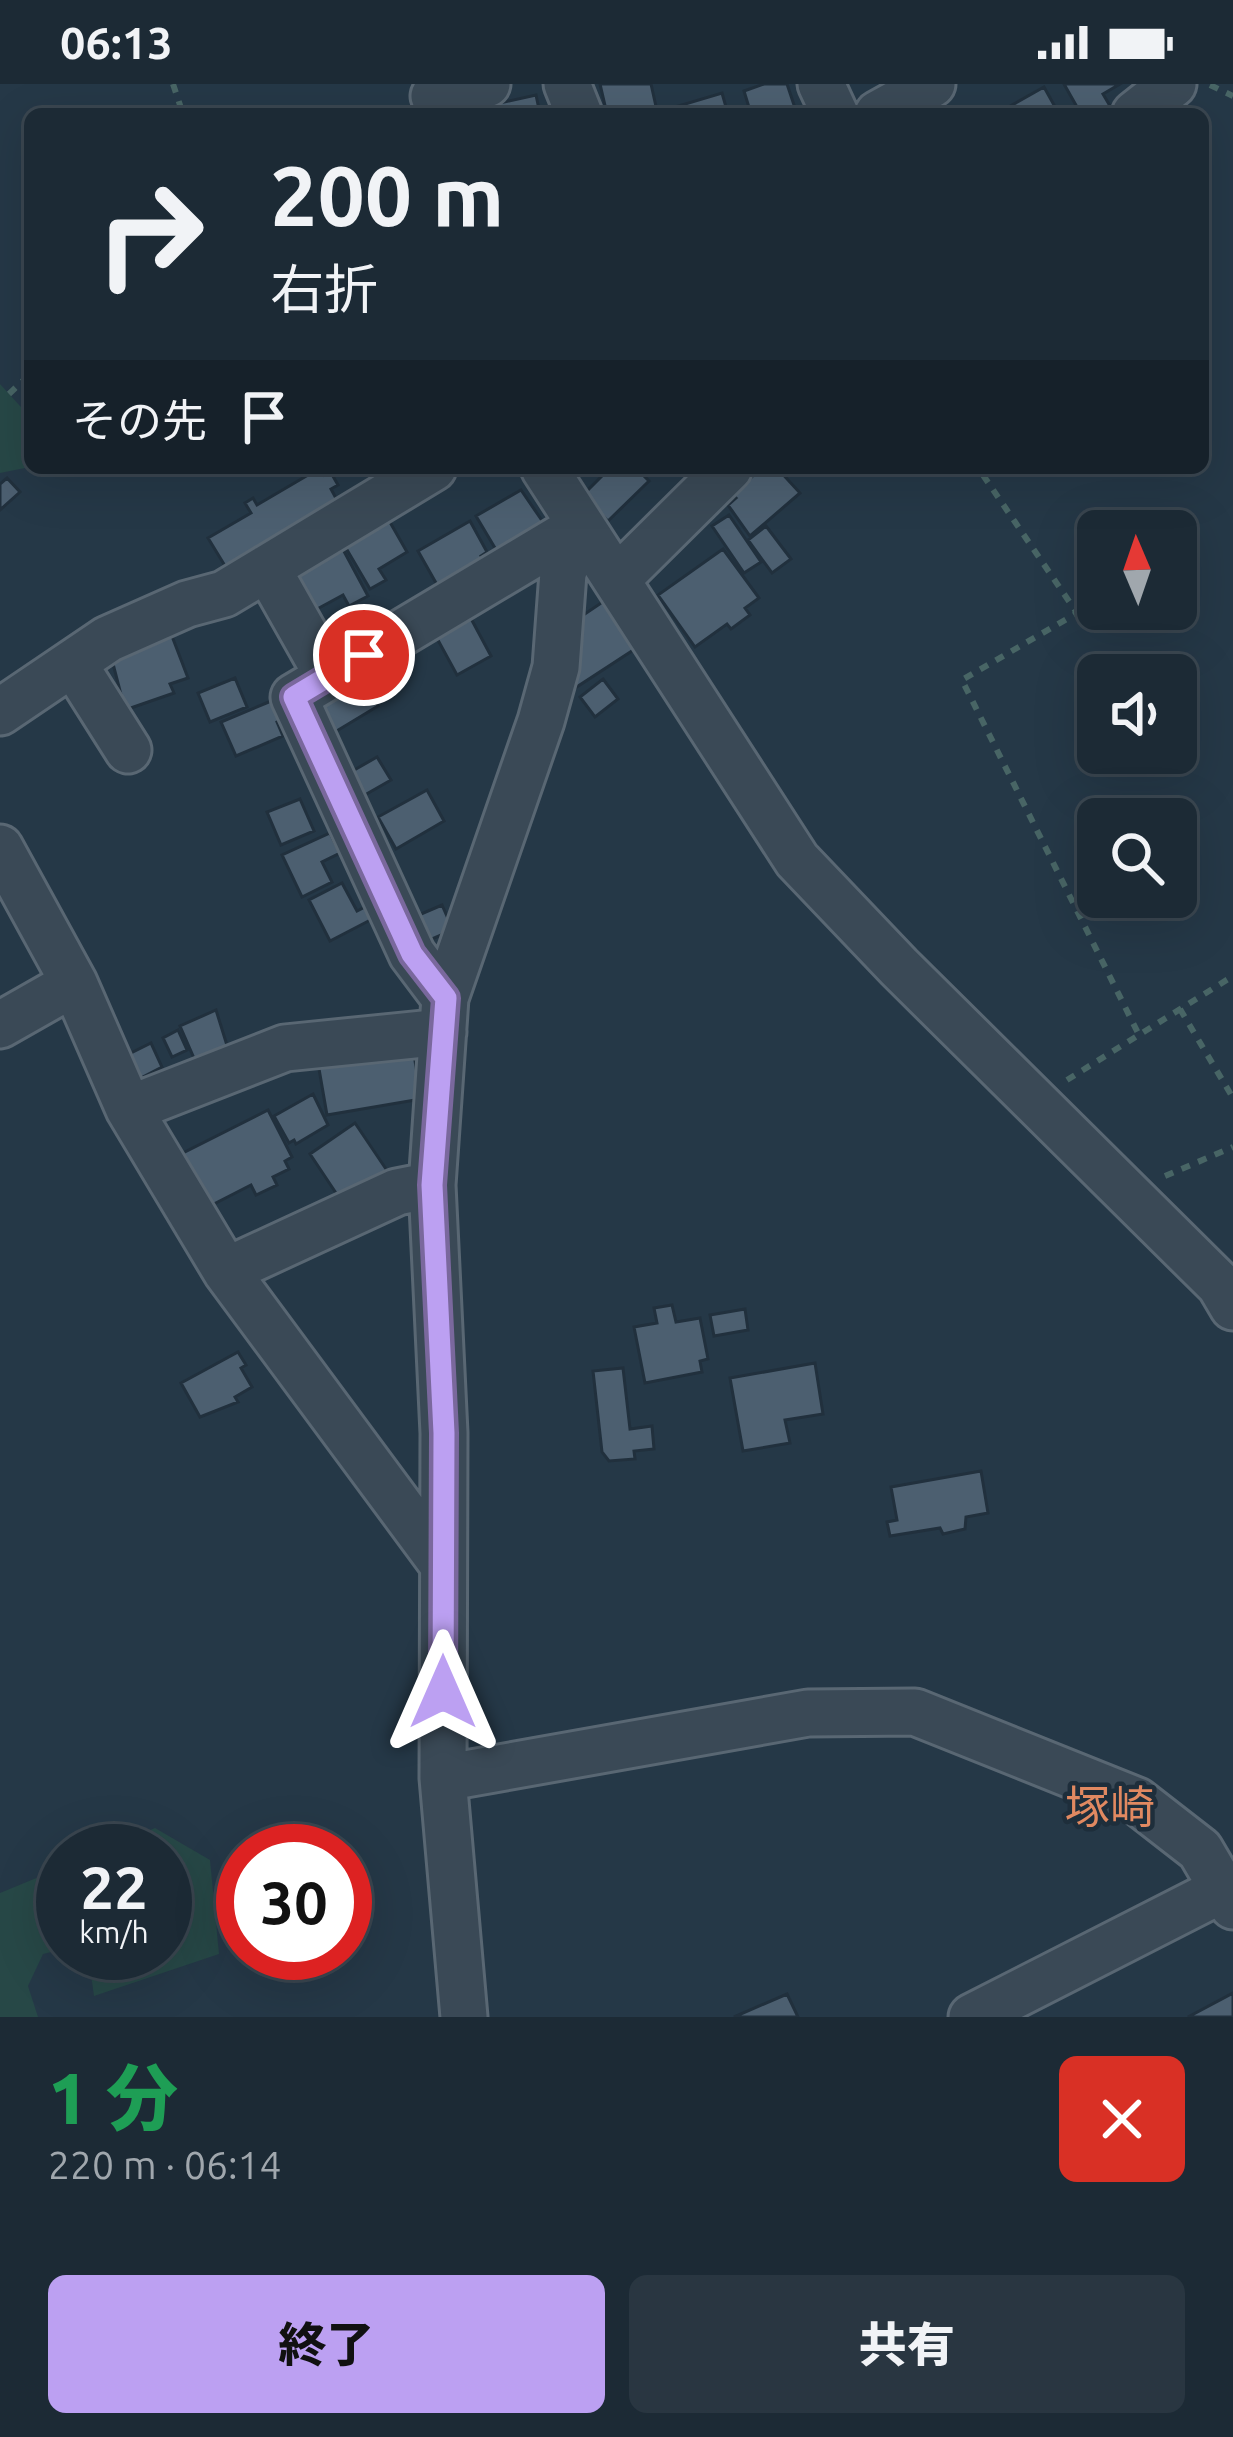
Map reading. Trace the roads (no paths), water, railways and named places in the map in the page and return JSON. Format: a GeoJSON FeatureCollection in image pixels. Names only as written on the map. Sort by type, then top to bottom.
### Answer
{"type":"FeatureCollection","features":[{"type":"Feature","properties":{"kind":"street"},"geometry":{"type":"LineString","coordinates":[[435,98],[487,84]]}},
{"type":"Feature","properties":{"kind":"street"},"geometry":{"type":"LineString","coordinates":[[889,108],[932,84]]}},
{"type":"Feature","properties":{"kind":"street"},"geometry":{"type":"LineString","coordinates":[[1143,108],[1173,84]]}},
{"type":"Feature","properties":{"kind":"street"},"geometry":{"type":"LineString","coordinates":[[0,712],[109,639],[187,604],[224,594],[423,474]]}},
{"type":"Feature","properties":{"kind":"street"},"geometry":{"type":"LineString","coordinates":[[548,474],[797,860],[1220,1285],[1233,1307]]}},
{"type":"Feature","properties":{"kind":"street"},"geometry":{"type":"LineString","coordinates":[[617,579],[723,474]]}},
{"type":"Feature","properties":{"kind":"street"},"geometry":{"type":"LineString","coordinates":[[444,1015],[294,697],[579,527]]}},
{"type":"Feature","properties":{"kind":"street"},"geometry":{"type":"LineString","coordinates":[[464,2017],[443,1778],[444,1433],[432,1185],[444,1015],[556,667],[562,573],[579,527]]}},
{"type":"Feature","properties":{"kind":"street"},"geometry":{"type":"LineString","coordinates":[[266,568],[328,676]]}},
{"type":"Feature","properties":{"kind":"street"},"geometry":{"type":"LineString","coordinates":[[73,663],[128,750]]}},
{"type":"Feature","properties":{"kind":"street"},"geometry":{"type":"LineString","coordinates":[[0,848],[74,983],[129,1109],[226,1271],[442,1563]]}},
{"type":"Feature","properties":{"kind":"street"},"geometry":{"type":"LineString","coordinates":[[0,1025],[74,983]]}},
{"type":"Feature","properties":{"kind":"street"},"geometry":{"type":"LineString","coordinates":[[129,1109],[285,1048],[444,1015]]}},
{"type":"Feature","properties":{"kind":"street"},"geometry":{"type":"LineString","coordinates":[[226,1271],[397,1192],[432,1185]]}},
{"type":"Feature","properties":{"kind":"street"},"geometry":{"type":"LineString","coordinates":[[443,1778],[808,1713],[915,1712],[1137,1802],[1200,1850],[1229,1893],[972,2017]]}},
{"type":"Feature","properties":{"kind":"district","name":"塚崎"},"geometry":{"type":"Point","coordinates":[1110,1806]}}]}
